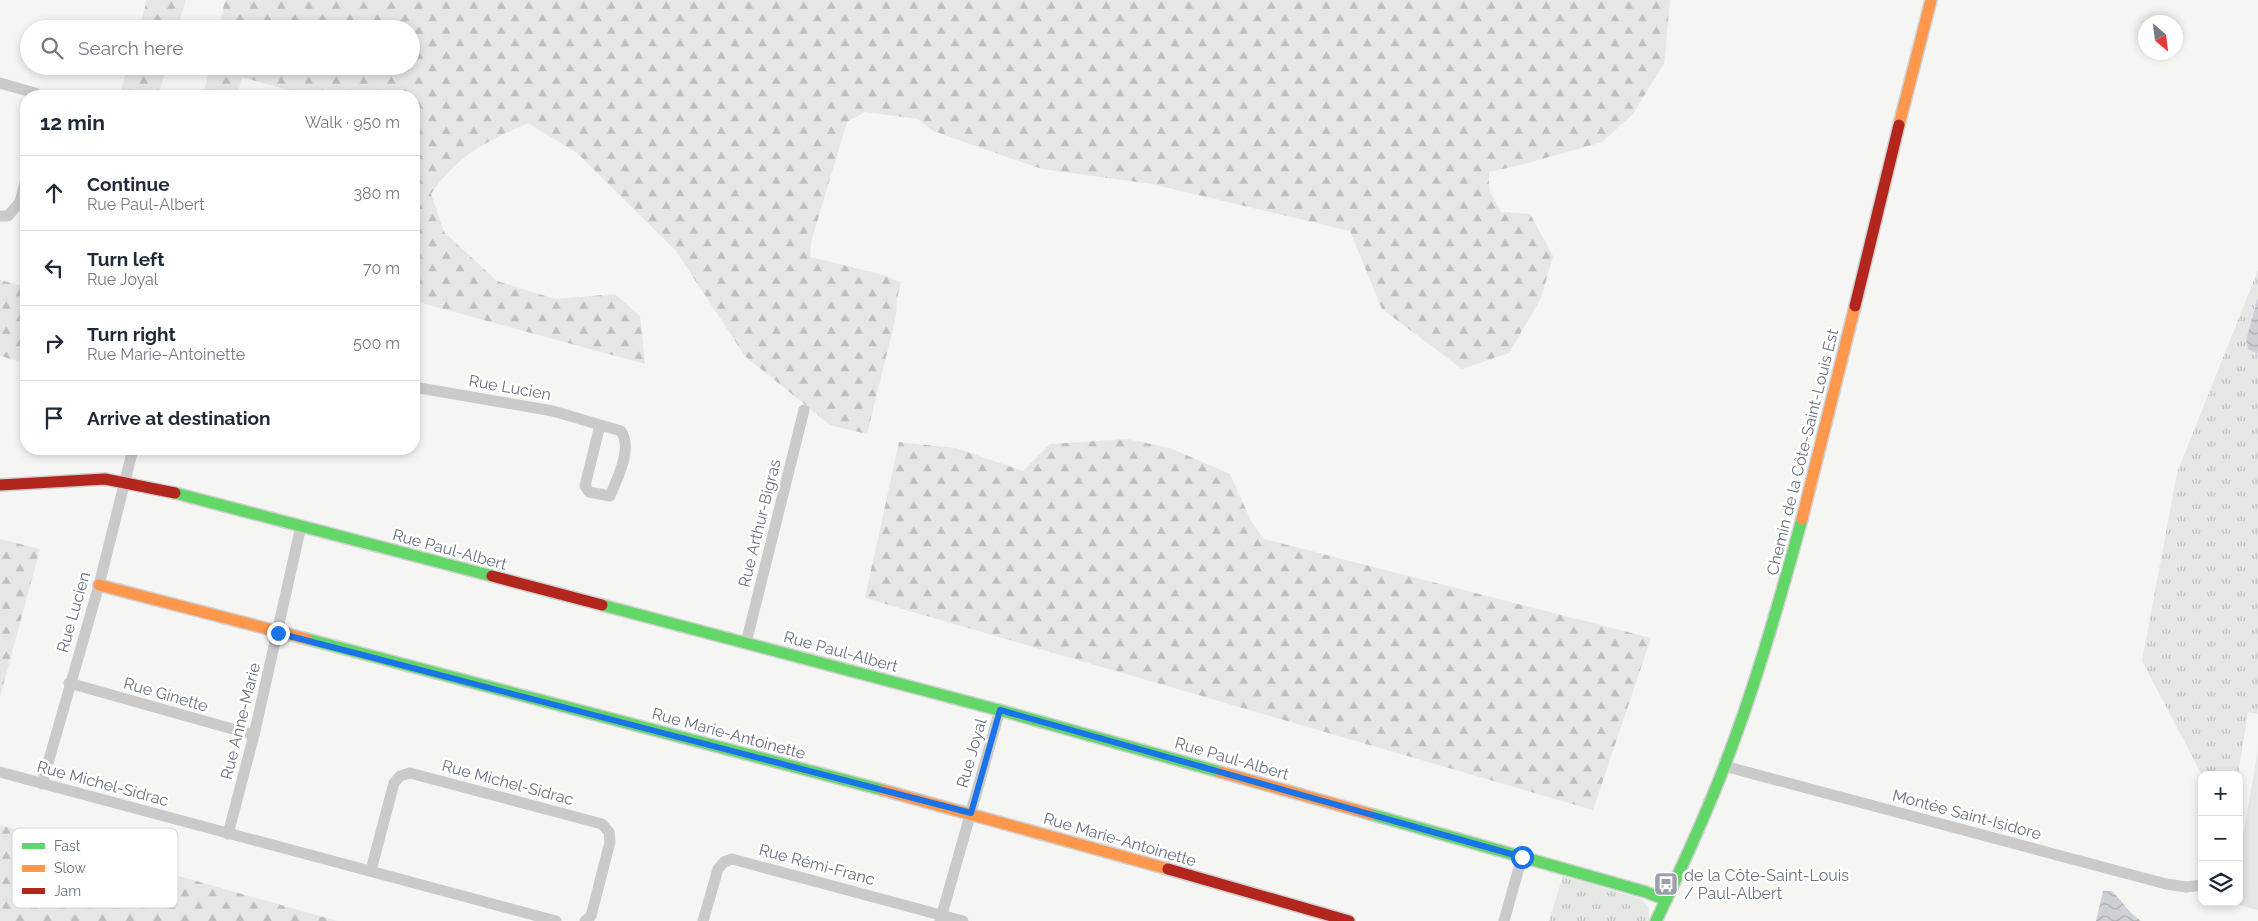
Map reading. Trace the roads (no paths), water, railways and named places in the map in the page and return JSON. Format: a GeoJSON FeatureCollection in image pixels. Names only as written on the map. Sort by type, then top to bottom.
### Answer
{"type":"FeatureCollection","features":[{"type":"Feature","properties":{"kind":"street","name":"Chemin de la Côte-Saint-Louis Est"},"geometry":{"type":"LineString","coordinates":[[1656,921],[1695,837],[1754,686],[1792,558],[1931,0]]}},
{"type":"Feature","properties":{"kind":"street"},"geometry":{"type":"LineString","coordinates":[[0,83],[24,90]]}},
{"type":"Feature","properties":{"kind":"street"},"geometry":{"type":"LineString","coordinates":[[0,216],[8,216],[20,202]]}},
{"type":"Feature","properties":{"kind":"street","name":"Rue Lucien"},"geometry":{"type":"LineString","coordinates":[[420,388],[553,411],[621,431],[625,437],[626,449],[610,496],[589,492],[585,486],[600,425]]}},
{"type":"Feature","properties":{"kind":"street","name":"Rue Arthur-Bigras"},"geometry":{"type":"LineString","coordinates":[[746,643],[804,410]]}},
{"type":"Feature","properties":{"kind":"street","name":"Rue Lucien"},"geometry":{"type":"LineString","coordinates":[[42,784],[99,585],[131,455]]}},
{"type":"Feature","properties":{"kind":"street","name":"Rue Paul-Albert"},"geometry":{"type":"LineString","coordinates":[[0,485],[83,480],[124,481],[1000,710],[1646,892],[1666,900]]}},
{"type":"Feature","properties":{"kind":"street","name":"Rue Anne-Marie"},"geometry":{"type":"LineString","coordinates":[[228,834],[254,735],[301,526]]}},
{"type":"Feature","properties":{"kind":"street","name":"Rue Marie-Antoinette"},"geometry":{"type":"LineString","coordinates":[[99,585],[971,813],[1349,921]]}},
{"type":"Feature","properties":{"kind":"street","name":"Rue Ginette"},"geometry":{"type":"LineString","coordinates":[[70,683],[254,735]]}},
{"type":"Feature","properties":{"kind":"street","name":"Rue Joyal"},"geometry":{"type":"LineString","coordinates":[[941,918],[1000,710]]}},
{"type":"Feature","properties":{"kind":"street","name":"Montée Saint-Isidore"},"geometry":{"type":"LineString","coordinates":[[1724,766],[2166,884],[2186,887],[2198,886]]}},
{"type":"Feature","properties":{"kind":"street","name":"Rue Michel-Sidrac"},"geometry":{"type":"LineString","coordinates":[[0,772],[556,921]]}},
{"type":"Feature","properties":{"kind":"street","name":"Rue Michel-Sidrac"},"geometry":{"type":"LineString","coordinates":[[371,870],[394,783],[400,776],[410,773],[602,824],[609,832],[610,842],[591,916],[585,921]]}},
{"type":"Feature","properties":{"kind":"street"},"geometry":{"type":"LineString","coordinates":[[1504,921],[1522,857]]}},
{"type":"Feature","properties":{"kind":"street","name":"Rue Rémi-Franc"},"geometry":{"type":"LineString","coordinates":[[703,921],[718,869],[724,862],[732,859],[941,918],[963,921]]}},
{"type":"Feature","properties":{"kind":"water"},"geometry":{"type":"Polygon","coordinates":[[[2258,297],[2258,354],[2248,349],[2246,340],[2258,297]]]}},
{"type":"Feature","properties":{"kind":"water"},"geometry":{"type":"Polygon","coordinates":[[[2103,891],[2112,891],[2129,911],[2141,921],[2096,921],[2103,891]]]}},
{"type":"Feature","properties":{"kind":"place","name":"de la Côte-Saint-Louis / Paul-Albert"},"geometry":{"type":"Point","coordinates":[1666,884]}}]}
